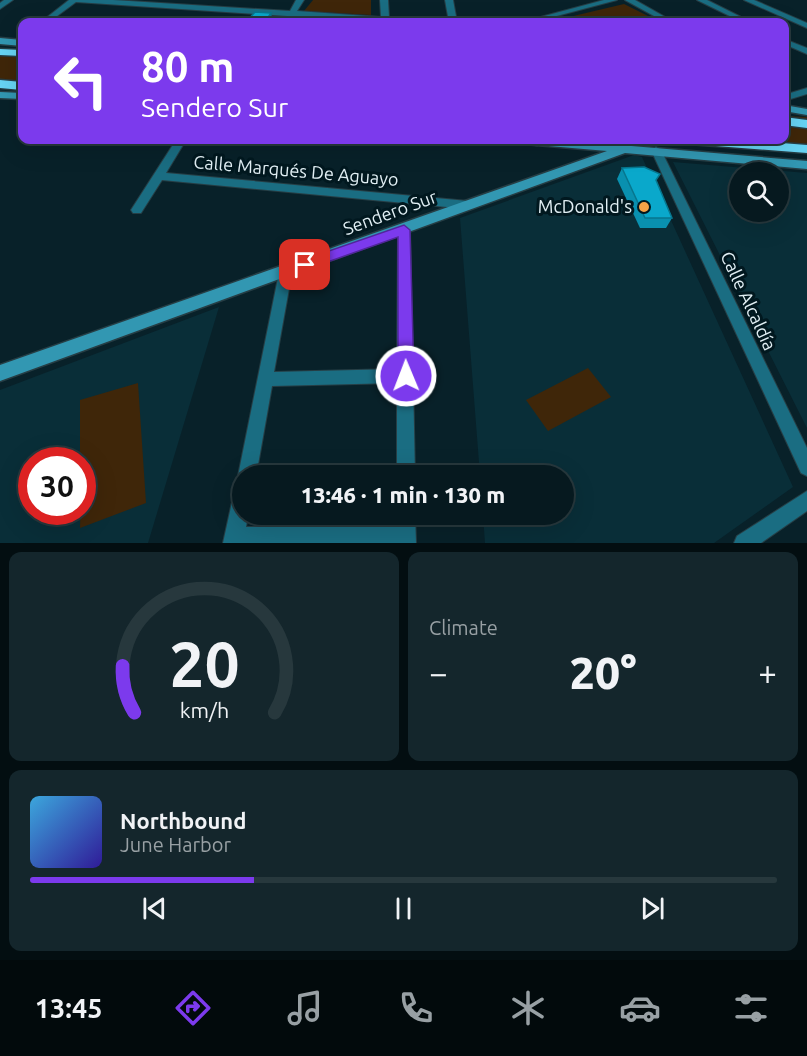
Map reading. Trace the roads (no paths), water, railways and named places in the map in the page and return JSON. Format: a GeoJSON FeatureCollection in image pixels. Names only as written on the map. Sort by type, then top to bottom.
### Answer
{"type":"FeatureCollection","features":[{"type":"Feature","properties":{"kind":"highway"},"geometry":{"type":"LineString","coordinates":[[0,52],[18,46]]}},
{"type":"Feature","properties":{"kind":"highway"},"geometry":{"type":"LineString","coordinates":[[0,84],[18,86]]}},
{"type":"Feature","properties":{"kind":"highway"},"geometry":{"type":"LineString","coordinates":[[789,122],[807,124]]}},
{"type":"Feature","properties":{"kind":"highway"},"geometry":{"type":"LineString","coordinates":[[742,144],[807,149]]}},
{"type":"Feature","properties":{"kind":"street"},"geometry":{"type":"LineString","coordinates":[[0,7],[9,0]]}},
{"type":"Feature","properties":{"kind":"street"},"geometry":{"type":"LineString","coordinates":[[50,18],[75,0],[345,18]]}},
{"type":"Feature","properties":{"kind":"street"},"geometry":{"type":"LineString","coordinates":[[288,18],[300,0]]}},
{"type":"Feature","properties":{"kind":"street"},"geometry":{"type":"LineString","coordinates":[[384,0],[385,18]]}},
{"type":"Feature","properties":{"kind":"street"},"geometry":{"type":"LineString","coordinates":[[452,18],[449,1],[459,0]]}},
{"type":"Feature","properties":{"kind":"street"},"geometry":{"type":"LineString","coordinates":[[542,18],[613,0]]}},
{"type":"Feature","properties":{"kind":"street"},"geometry":{"type":"LineString","coordinates":[[629,0],[663,18]]}},
{"type":"Feature","properties":{"kind":"street"},"geometry":{"type":"LineString","coordinates":[[701,0],[739,18]]}},
{"type":"Feature","properties":{"kind":"street"},"geometry":{"type":"LineString","coordinates":[[748,0],[807,26]]}},
{"type":"Feature","properties":{"kind":"street"},"geometry":{"type":"LineString","coordinates":[[758,4],[774,0]]}},
{"type":"Feature","properties":{"kind":"street"},"geometry":{"type":"LineString","coordinates":[[0,41],[18,44]]}},
{"type":"Feature","properties":{"kind":"street"},"geometry":{"type":"LineString","coordinates":[[789,43],[805,50]]}},
{"type":"Feature","properties":{"kind":"street"},"geometry":{"type":"LineString","coordinates":[[789,48],[805,50]]}},
{"type":"Feature","properties":{"kind":"street"},"geometry":{"type":"LineString","coordinates":[[789,96],[807,91]]}},
{"type":"Feature","properties":{"kind":"street"},"geometry":{"type":"LineString","coordinates":[[0,94],[18,96]]}},
{"type":"Feature","properties":{"kind":"street"},"geometry":{"type":"LineString","coordinates":[[789,109],[807,112]]}},
{"type":"Feature","properties":{"kind":"street"},"geometry":{"type":"LineString","coordinates":[[137,210],[178,144]]}},
{"type":"Feature","properties":{"kind":"street"},"geometry":{"type":"LineString","coordinates":[[572,144],[807,165]]}},
{"type":"Feature","properties":{"kind":"street","name":"Sendero Sur"},"geometry":{"type":"LineString","coordinates":[[0,373],[157,315],[404,230],[624,149]]}},
{"type":"Feature","properties":{"kind":"street","name":"Calle Alcaldía"},"geometry":{"type":"LineString","coordinates":[[656,150],[807,467]]}},
{"type":"Feature","properties":{"kind":"street","name":"Calle Marqués De Aguayo"},"geometry":{"type":"LineString","coordinates":[[158,176],[468,205]]}},
{"type":"Feature","properties":{"kind":"street"},"geometry":{"type":"LineString","coordinates":[[404,230],[406,465]]}},
{"type":"Feature","properties":{"kind":"street"},"geometry":{"type":"LineString","coordinates":[[248,465],[285,272]]}},
{"type":"Feature","properties":{"kind":"street"},"geometry":{"type":"LineString","coordinates":[[266,379],[406,376]]}},
{"type":"Feature","properties":{"kind":"street"},"geometry":{"type":"LineString","coordinates":[[744,543],[807,500]]}},
{"type":"Feature","properties":{"kind":"street"},"geometry":{"type":"LineString","coordinates":[[237,525],[234,540],[406,540]]}},
{"type":"Feature","properties":{"kind":"place","name":"McDonald's"},"geometry":{"type":"Point","coordinates":[644,207]}}]}
